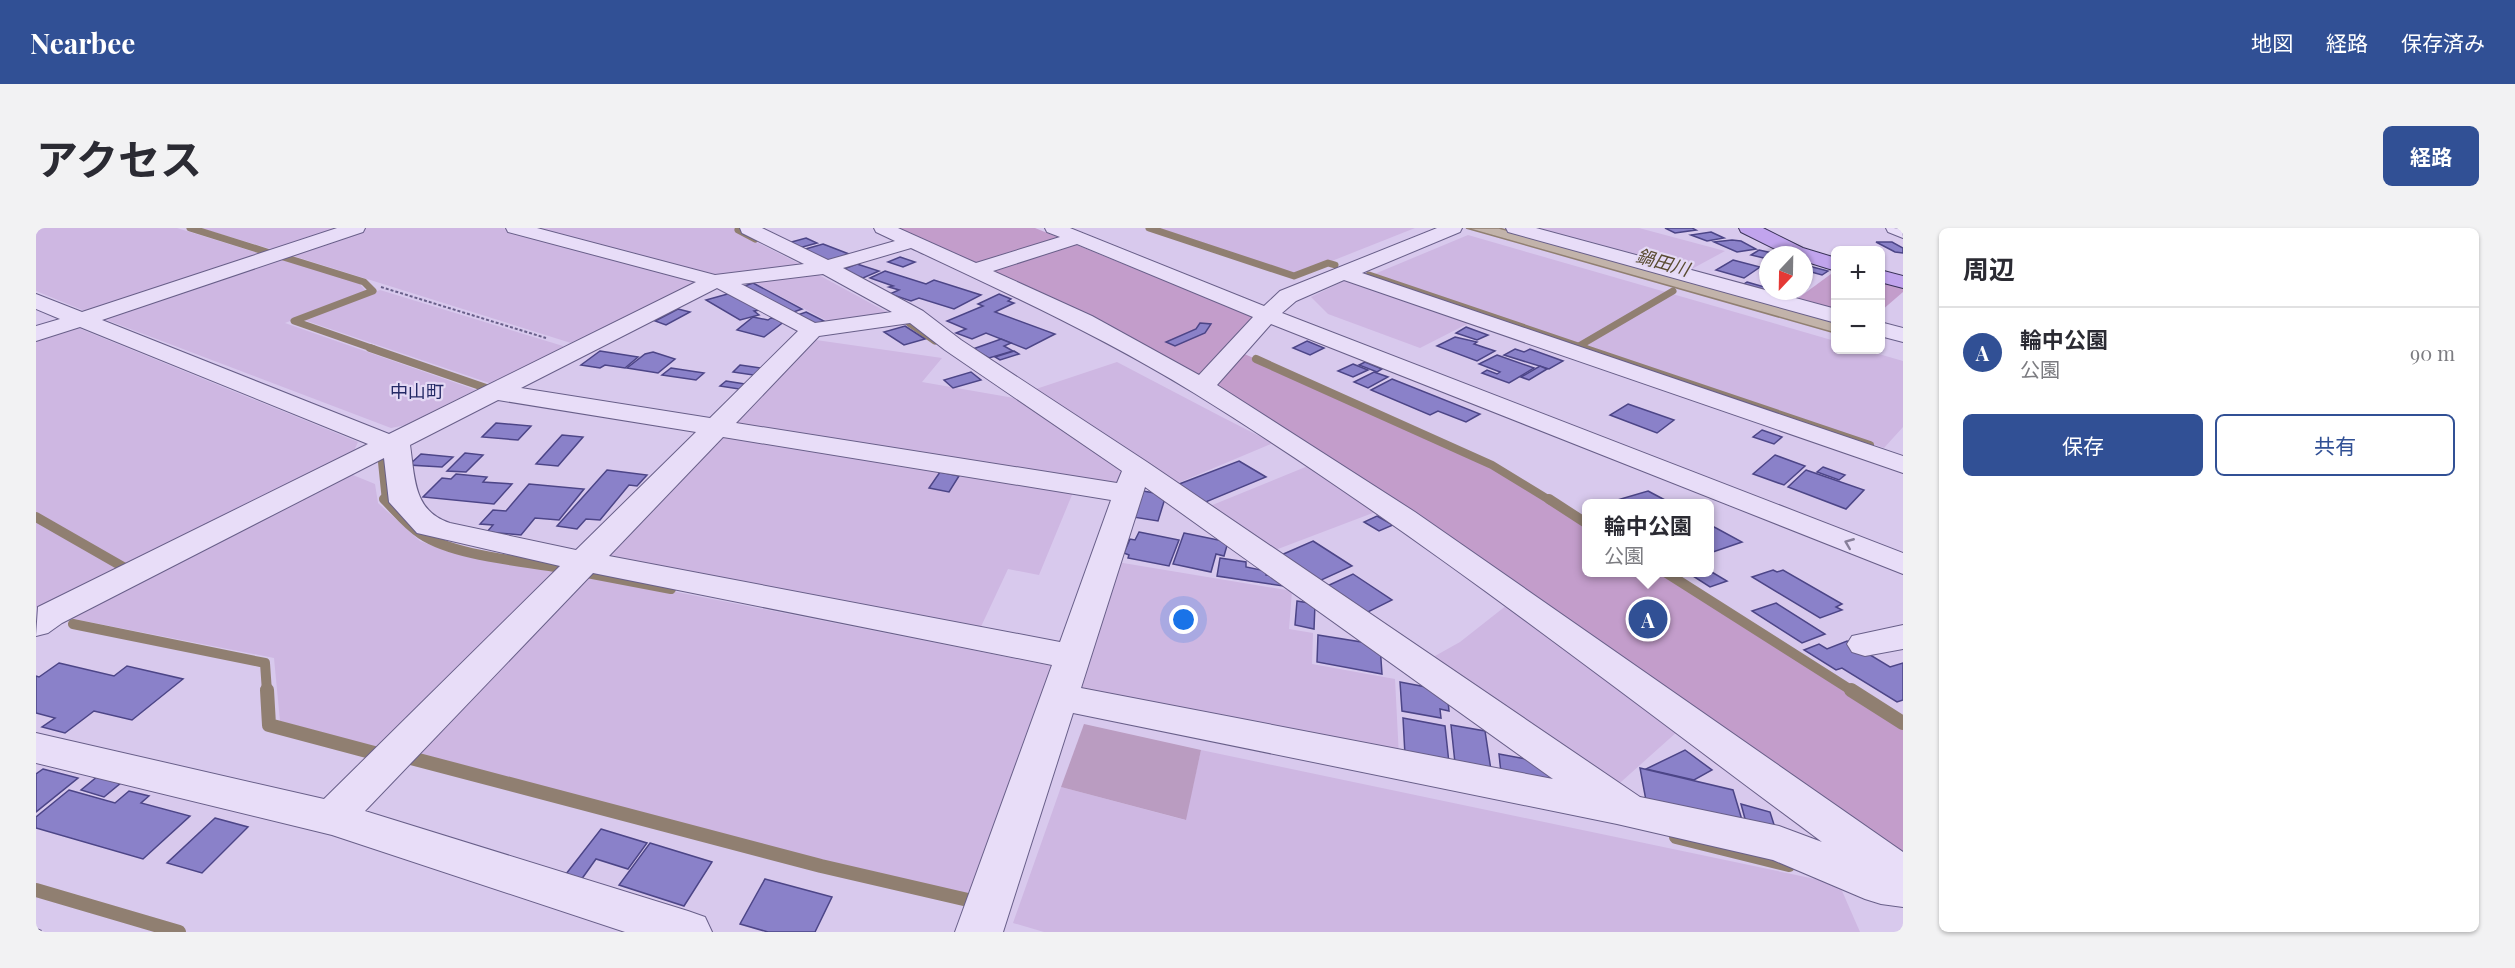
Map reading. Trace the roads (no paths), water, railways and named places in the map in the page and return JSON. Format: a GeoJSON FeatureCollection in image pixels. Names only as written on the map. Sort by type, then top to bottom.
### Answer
{"type":"FeatureCollection","features":[{"type":"Feature","properties":{"kind":"main road"},"geometry":{"type":"LineString","coordinates":[[1748,228],[1796,252],[1831,263]]}},
{"type":"Feature","properties":{"kind":"main road"},"geometry":{"type":"LineString","coordinates":[[1885,277],[1903,282]]}},
{"type":"Feature","properties":{"kind":"street"},"geometry":{"type":"LineString","coordinates":[[36,334],[356,228]]}},
{"type":"Feature","properties":{"kind":"street"},"geometry":{"type":"LineString","coordinates":[[515,228],[716,280],[812,330],[915,316]]}},
{"type":"Feature","properties":{"kind":"street"},"geometry":{"type":"LineString","coordinates":[[751,228],[748,230],[826,267],[915,316],[1133,481],[1629,811]]}},
{"type":"Feature","properties":{"kind":"street"},"geometry":{"type":"LineString","coordinates":[[883,228],[1084,321],[1202,387],[1404,518],[1903,877]]}},
{"type":"Feature","properties":{"kind":"street"},"geometry":{"type":"LineString","coordinates":[[1202,387],[1288,296],[1453,228]]}},
{"type":"Feature","properties":{"kind":"street"},"geometry":{"type":"LineString","coordinates":[[1515,228],[1831,315]]}},
{"type":"Feature","properties":{"kind":"street"},"geometry":{"type":"LineString","coordinates":[[1895,228],[1903,232]]}},
{"type":"Feature","properties":{"kind":"street"},"geometry":{"type":"LineString","coordinates":[[976,270],[1071,231],[1903,564]]}},
{"type":"Feature","properties":{"kind":"street"},"geometry":{"type":"LineString","coordinates":[[36,625],[50,615],[716,280],[826,267],[911,242]]}},
{"type":"Feature","properties":{"kind":"street"},"geometry":{"type":"LineString","coordinates":[[1346,274],[1894,462],[1903,439]]}},
{"type":"Feature","properties":{"kind":"street"},"geometry":{"type":"LineString","coordinates":[[36,301],[394,442]]}},
{"type":"Feature","properties":{"kind":"street"},"geometry":{"type":"LineString","coordinates":[[1273,310],[1903,544]]}},
{"type":"Feature","properties":{"kind":"street"},"geometry":{"type":"LineString","coordinates":[[332,818],[812,330]]}},
{"type":"Feature","properties":{"kind":"street"},"geometry":{"type":"LineString","coordinates":[[1885,330],[1903,335]]}},
{"type":"Feature","properties":{"kind":"street"},"geometry":{"type":"LineString","coordinates":[[496,392],[714,428],[1133,481]]}},
{"type":"Feature","properties":{"kind":"street"},"geometry":{"type":"LineString","coordinates":[[394,442],[404,502],[428,526],[443,531],[1073,657]]}},
{"type":"Feature","properties":{"kind":"street"},"geometry":{"type":"LineString","coordinates":[[979,932],[1133,481]]}},
{"type":"Feature","properties":{"kind":"street"},"geometry":{"type":"LineString","coordinates":[[1864,644],[1903,637]]}},
{"type":"Feature","properties":{"kind":"street"},"geometry":{"type":"LineString","coordinates":[[1059,697],[1629,811],[1779,844],[1881,885],[1903,888]]}},
{"type":"Feature","properties":{"kind":"street"},"geometry":{"type":"LineString","coordinates":[[36,748],[332,818],[688,932]]}},
{"type":"Feature","properties":{"kind":"waterway"},"geometry":{"type":"LineString","coordinates":[[190,228],[270,253]]}},
{"type":"Feature","properties":{"kind":"waterway"},"geometry":{"type":"LineString","coordinates":[[742,228],[738,230],[755,239]]}},
{"type":"Feature","properties":{"kind":"waterway"},"geometry":{"type":"LineString","coordinates":[[1149,228],[1294,276],[1328,263],[1335,265]]}},
{"type":"Feature","properties":{"kind":"waterway"},"geometry":{"type":"LineString","coordinates":[[280,256],[364,282],[373,291],[294,321],[374,349]]}},
{"type":"Feature","properties":{"kind":"waterway"},"geometry":{"type":"LineString","coordinates":[[1369,275],[1587,349]]}},
{"type":"Feature","properties":{"kind":"waterway"},"geometry":{"type":"LineString","coordinates":[[1579,346],[1673,291]]}},
{"type":"Feature","properties":{"kind":"waterway"},"geometry":{"type":"LineString","coordinates":[[909,323],[935,341]]}},
{"type":"Feature","properties":{"kind":"waterway"},"geometry":{"type":"LineString","coordinates":[[370,348],[489,389]]}},
{"type":"Feature","properties":{"kind":"waterway"},"geometry":{"type":"LineString","coordinates":[[1583,348],[1870,445]]}},
{"type":"Feature","properties":{"kind":"waterway"},"geometry":{"type":"LineString","coordinates":[[1256,359],[1492,465],[1551,501]]}},
{"type":"Feature","properties":{"kind":"waterway"},"geometry":{"type":"LineString","coordinates":[[382,462],[386,501]]}},
{"type":"Feature","properties":{"kind":"waterway"},"geometry":{"type":"LineString","coordinates":[[1549,499],[1582,520]]}},
{"type":"Feature","properties":{"kind":"waterway"},"geometry":{"type":"LineString","coordinates":[[386,501],[421,534],[451,548],[489,557],[561,568]]}},
{"type":"Feature","properties":{"kind":"waterway"},"geometry":{"type":"LineString","coordinates":[[36,517],[125,568]]}},
{"type":"Feature","properties":{"kind":"waterway"},"geometry":{"type":"LineString","coordinates":[[587,573],[671,589]]}},
{"type":"Feature","properties":{"kind":"waterway"},"geometry":{"type":"LineString","coordinates":[[1673,577],[1854,692]]}},
{"type":"Feature","properties":{"kind":"waterway"},"geometry":{"type":"LineString","coordinates":[[73,624],[265,663],[267,692]]}},
{"type":"Feature","properties":{"kind":"waterway"},"geometry":{"type":"LineString","coordinates":[[267,690],[269,725],[378,754]]}},
{"type":"Feature","properties":{"kind":"waterway"},"geometry":{"type":"LineString","coordinates":[[1851,690],[1903,723]]}},
{"type":"Feature","properties":{"kind":"waterway"},"geometry":{"type":"LineString","coordinates":[[407,757],[821,866],[968,900]]}},
{"type":"Feature","properties":{"kind":"waterway"},"geometry":{"type":"LineString","coordinates":[[1676,837],[1789,865]]}},
{"type":"Feature","properties":{"kind":"waterway"},"geometry":{"type":"LineString","coordinates":[[36,890],[179,932]]}},
{"type":"Feature","properties":{"kind":"place","name":"輪中公園"},"geometry":{"type":"Point","coordinates":[1648,619]}},
{"type":"Feature","properties":{"kind":"district","name":"中山町"},"geometry":{"type":"Point","coordinates":[417,391]}},
{"type":"Feature","properties":{"kind":"water label","name":"鍋田川"},"geometry":{"type":"Point","coordinates":[1663,262]}}]}
